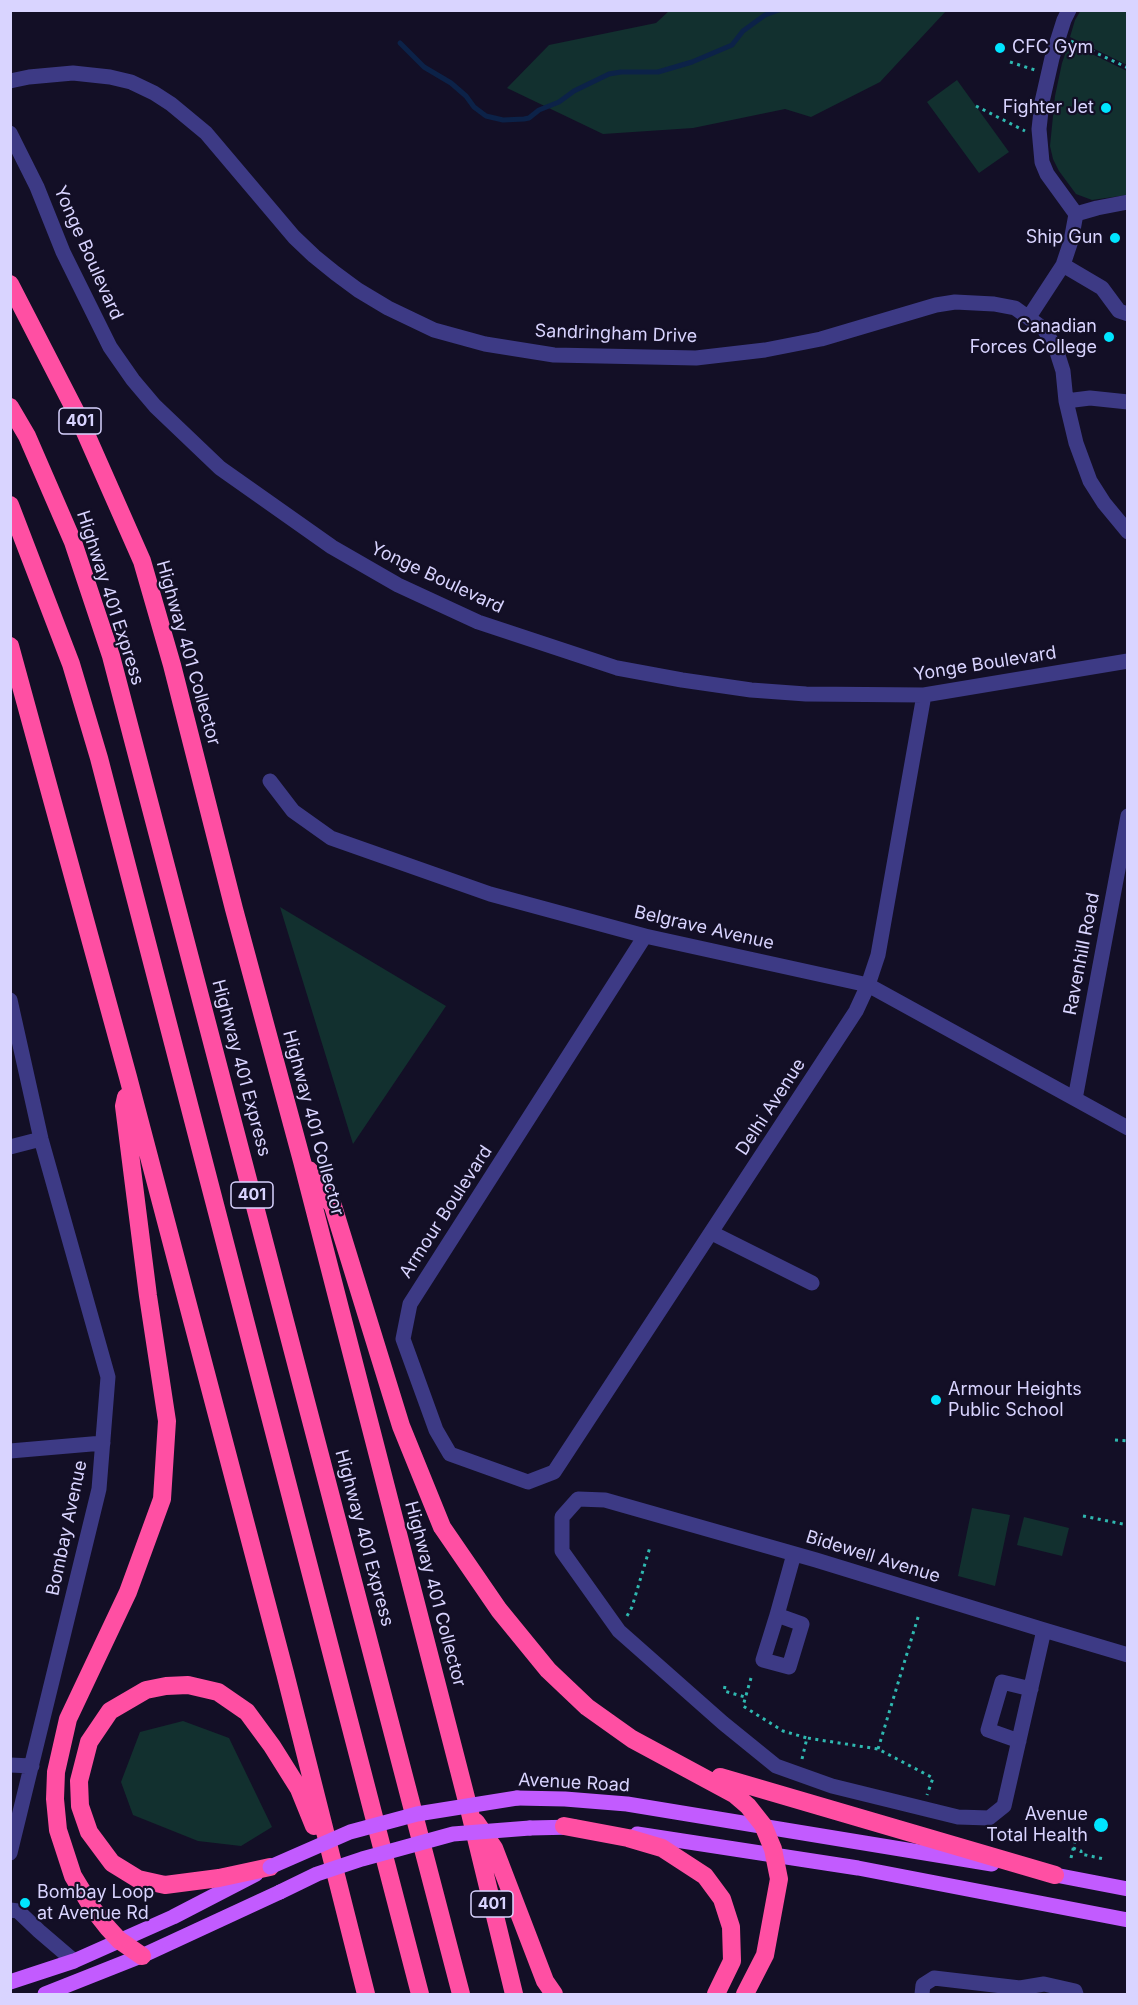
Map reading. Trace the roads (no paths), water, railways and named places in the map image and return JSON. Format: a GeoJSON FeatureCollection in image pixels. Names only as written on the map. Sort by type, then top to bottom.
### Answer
{"type":"FeatureCollection","features":[{"type":"Feature","properties":{"kind":"highway","name":"Highway 401 Collector"},"geometry":{"type":"LineString","coordinates":[[10,284],[78,416],[142,561],[172,665],[234,909],[302,1161],[470,1813],[514,1995]]}},
{"type":"Feature","properties":{"kind":"highway","name":"Highway 401 Express"},"geometry":{"type":"LineString","coordinates":[[10,407],[27,436],[72,542],[111,656],[461,1995]]}},
{"type":"Feature","properties":{"kind":"highway","name":"401"},"geometry":{"type":"LineString","coordinates":[[10,505],[64,643],[99,758],[420,1995]]}},
{"type":"Feature","properties":{"kind":"highway"},"geometry":{"type":"LineString","coordinates":[[10,646],[128,1077],[285,1673],[366,1995]]}},
{"type":"Feature","properties":{"kind":"highway"},"geometry":{"type":"LineString","coordinates":[[128,1077],[124,1106],[148,1296],[167,1421],[162,1499],[128,1592],[68,1719],[56,1772],[55,1799],[58,1830],[73,1876],[93,1909],[119,1940],[142,1956]]}},
{"type":"Feature","properties":{"kind":"highway"},"geometry":{"type":"LineString","coordinates":[[302,1161],[333,1206],[401,1426],[442,1527],[500,1610],[548,1670],[587,1707],[632,1739],[734,1794],[748,1806],[763,1825],[775,1857],[779,1879],[765,1955],[745,1995]]}},
{"type":"Feature","properties":{"kind":"highway"},"geometry":{"type":"LineString","coordinates":[[270,1867],[219,1878],[165,1885],[138,1879],[112,1863],[89,1832],[80,1806],[79,1781],[89,1742],[110,1711],[146,1690],[188,1685],[218,1692],[247,1712],[299,1789],[338,1883]]}},
{"type":"Feature","properties":{"kind":"highway"},"geometry":{"type":"LineString","coordinates":[[686,1767],[1055,1875]]}},
{"type":"Feature","properties":{"kind":"highway"},"geometry":{"type":"LineString","coordinates":[[470,1813],[494,1848],[545,1981],[554,1995]]}},
{"type":"Feature","properties":{"kind":"highway"},"geometry":{"type":"LineString","coordinates":[[564,1826],[628,1838],[662,1848],[705,1876],[722,1899],[731,1927],[732,1960],[716,1995]]}},
{"type":"Feature","properties":{"kind":"main road","name":"Avenue Road"},"geometry":{"type":"LineString","coordinates":[[10,1982],[74,1960],[173,1917],[270,1867],[350,1832],[417,1814],[517,1798],[627,1804],[763,1825],[1128,1889]]}},
{"type":"Feature","properties":{"kind":"main road"},"geometry":{"type":"LineString","coordinates":[[45,1995],[142,1956],[317,1874],[453,1834],[530,1827],[564,1826],[610,1829],[775,1857],[858,1868],[1128,1920]]}},
{"type":"Feature","properties":{"kind":"street"},"geometry":{"type":"LineString","coordinates":[[1029,316],[1063,265],[1071,241],[1076,214],[1047,174],[1042,162],[1040,139],[1042,102],[1048,75],[1059,34],[1069,10]]}},
{"type":"Feature","properties":{"kind":"street","name":"Sandringham Drive"},"geometry":{"type":"LineString","coordinates":[[10,81],[73,73],[132,82],[154,93],[206,133],[294,237],[335,273],[388,308],[434,330],[485,344],[554,355],[696,358],[765,350],[820,339],[936,305],[955,302],[994,304],[1016,308],[1044,329],[1056,349],[1063,371],[1066,401],[1076,443],[1090,481],[1104,503],[1128,532]]}},
{"type":"Feature","properties":{"kind":"street","name":"Yonge Boulevard"},"geometry":{"type":"LineString","coordinates":[[10,133],[37,187],[63,252],[110,347],[155,406],[220,468],[332,547],[398,585],[478,622],[617,668],[751,690],[826,695],[924,695],[1128,661]]}},
{"type":"Feature","properties":{"kind":"street"},"geometry":{"type":"LineString","coordinates":[[1076,214],[1128,202]]}},
{"type":"Feature","properties":{"kind":"street"},"geometry":{"type":"LineString","coordinates":[[1063,265],[1102,288],[1119,311],[1128,314]]}},
{"type":"Feature","properties":{"kind":"street"},"geometry":{"type":"LineString","coordinates":[[1066,401],[1090,398],[1128,402]]}},
{"type":"Feature","properties":{"kind":"street","name":"Delhi Avenue"},"geometry":{"type":"LineString","coordinates":[[528,1482],[554,1472],[847,1026],[868,985],[878,955],[924,695]]}},
{"type":"Feature","properties":{"kind":"street","name":"Belgrave Avenue"},"geometry":{"type":"LineString","coordinates":[[270,781],[293,811],[331,838],[490,894],[645,936],[868,985],[1128,1128]]}},
{"type":"Feature","properties":{"kind":"street","name":"Ravenhill Road"},"geometry":{"type":"LineString","coordinates":[[1075,1099],[1128,816]]}},
{"type":"Feature","properties":{"kind":"street","name":"Armour Boulevard"},"geometry":{"type":"LineString","coordinates":[[528,1482],[450,1454],[436,1431],[403,1339],[411,1304],[645,936]]}},
{"type":"Feature","properties":{"kind":"street","name":"Bombay Avenue"},"geometry":{"type":"LineString","coordinates":[[10,1000],[41,1139],[108,1377],[99,1489],[10,1853]]}},
{"type":"Feature","properties":{"kind":"street"},"geometry":{"type":"LineString","coordinates":[[10,1147],[41,1139]]}},
{"type":"Feature","properties":{"kind":"street"},"geometry":{"type":"LineString","coordinates":[[712,1233],[812,1283]]}},
{"type":"Feature","properties":{"kind":"street"},"geometry":{"type":"LineString","coordinates":[[10,1451],[103,1443]]}},
{"type":"Feature","properties":{"kind":"street","name":"Bidewell Avenue"},"geometry":{"type":"LineString","coordinates":[[1019,1741],[1004,1806],[988,1818],[958,1817],[832,1786],[776,1766],[723,1723],[619,1631],[562,1551],[562,1517],[578,1499],[605,1500],[794,1554],[1128,1656]]}},
{"type":"Feature","properties":{"kind":"street"},"geometry":{"type":"LineString","coordinates":[[777,1615],[794,1554]]}},
{"type":"Feature","properties":{"kind":"street"},"geometry":{"type":"LineString","coordinates":[[1031,1689],[1002,1682],[988,1731],[1019,1741],[1031,1689],[1044,1630]]}},
{"type":"Feature","properties":{"kind":"street"},"geometry":{"type":"LineString","coordinates":[[10,1765],[32,1766]]}},
{"type":"Feature","properties":{"kind":"street"},"geometry":{"type":"LineString","coordinates":[[10,1910],[18,1911],[74,1960]]}},
{"type":"Feature","properties":{"kind":"street"},"geometry":{"type":"LineString","coordinates":[[922,1995],[923,1985],[934,1978],[1020,1988],[1044,1984],[1075,1991],[1076,1995]]}},
{"type":"Feature","properties":{"kind":"waterway"},"geometry":{"type":"LineString","coordinates":[[400,43],[424,67],[451,83],[486,116],[503,120],[524,119],[609,74],[658,72],[692,62],[732,45],[743,31],[765,15],[779,10]]}},
{"type":"Feature","properties":{"kind":"place","name":"CFC Gym"},"geometry":{"type":"Point","coordinates":[1000,48]}},
{"type":"Feature","properties":{"kind":"place","name":"Fighter Jet"},"geometry":{"type":"Point","coordinates":[1106,108]}},
{"type":"Feature","properties":{"kind":"place","name":"Ship Gun"},"geometry":{"type":"Point","coordinates":[1115,238]}},
{"type":"Feature","properties":{"kind":"place","name":"Canadian Forces College"},"geometry":{"type":"Point","coordinates":[1109,337]}},
{"type":"Feature","properties":{"kind":"place","name":"Armour Heights Public School"},"geometry":{"type":"Point","coordinates":[936,1400]}},
{"type":"Feature","properties":{"kind":"place","name":"Avenue Total Health"},"geometry":{"type":"Point","coordinates":[1101,1825]}},
{"type":"Feature","properties":{"kind":"place","name":"Bombay Loop at Avenue Rd"},"geometry":{"type":"Point","coordinates":[25,1903]}}]}
